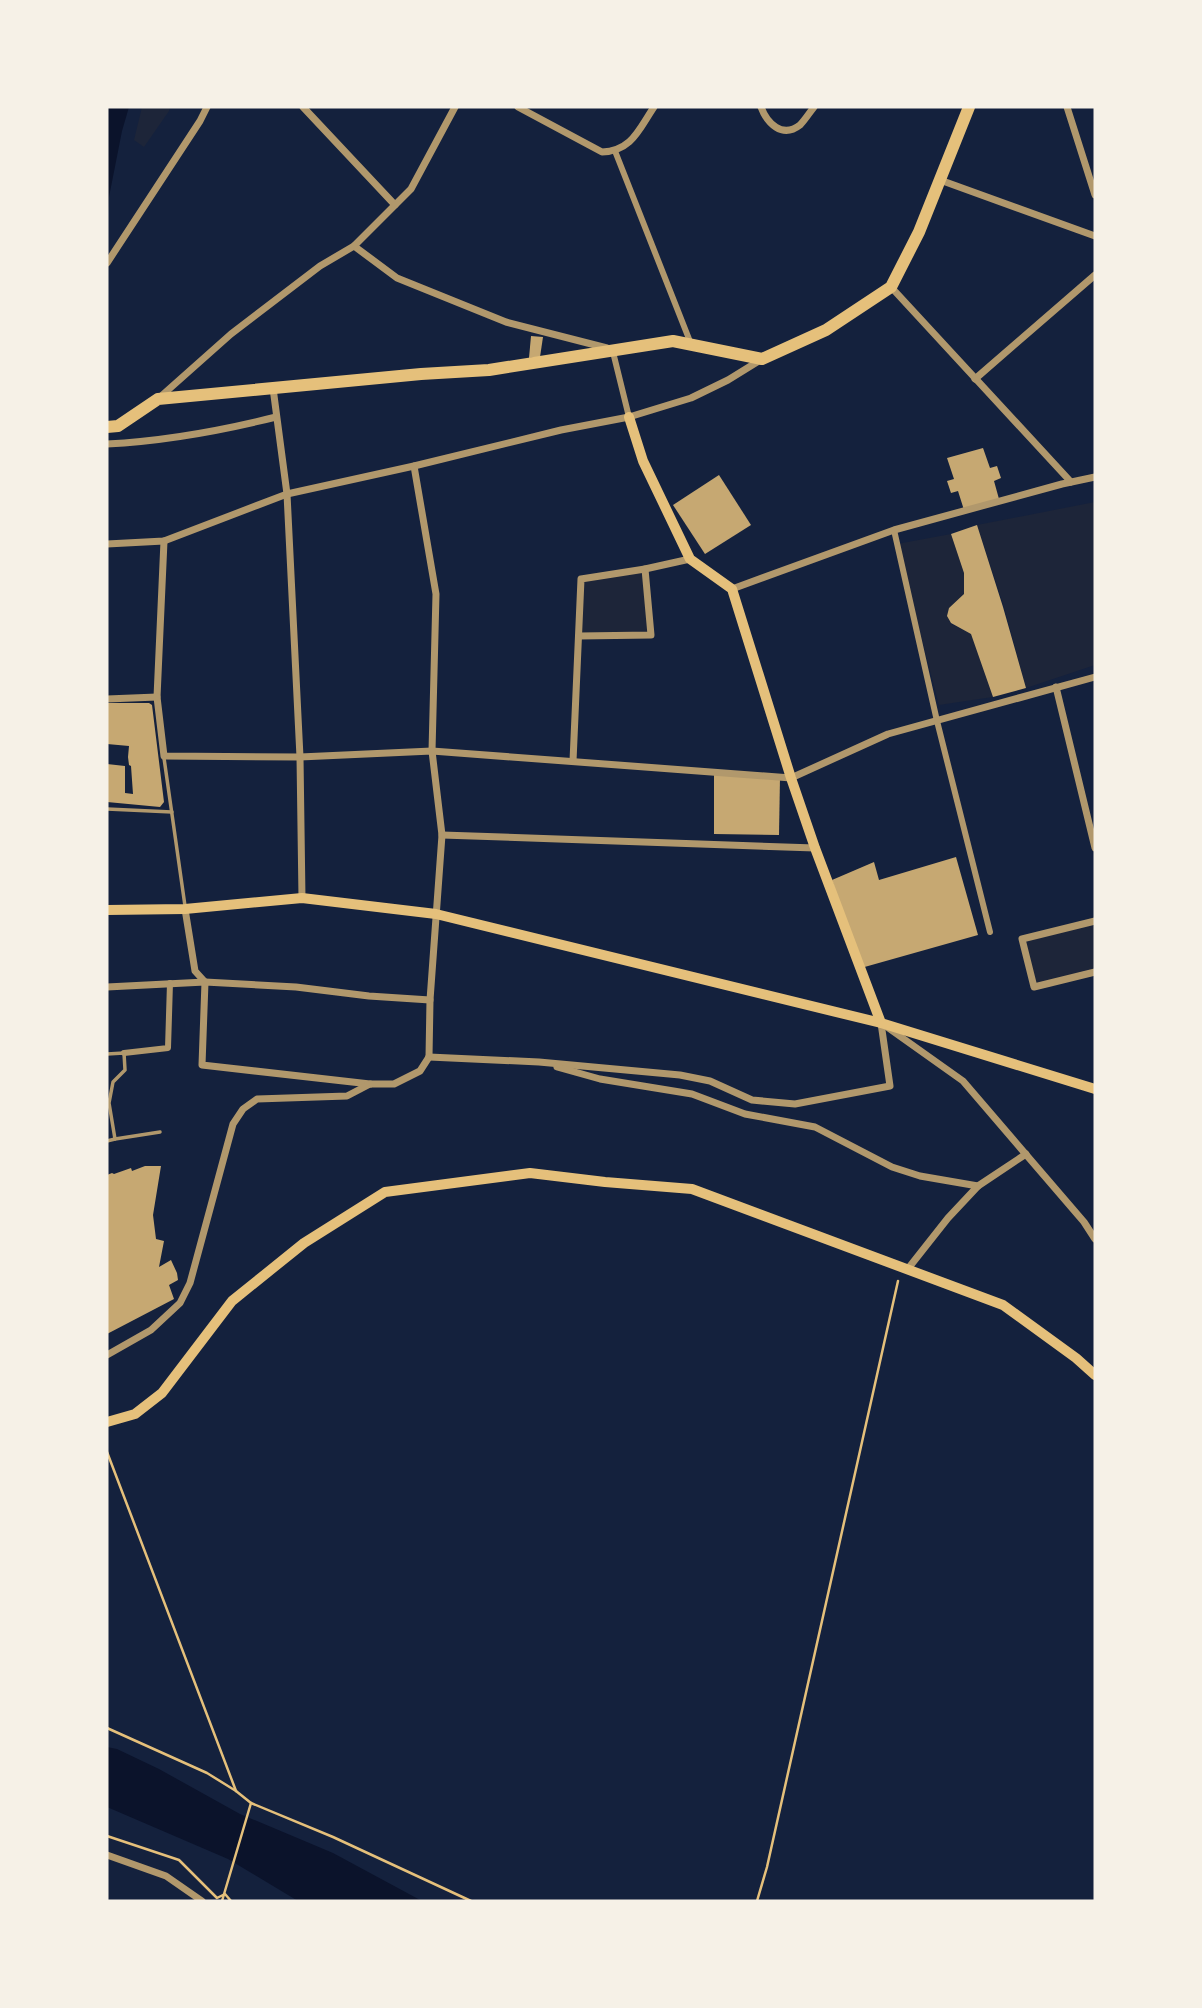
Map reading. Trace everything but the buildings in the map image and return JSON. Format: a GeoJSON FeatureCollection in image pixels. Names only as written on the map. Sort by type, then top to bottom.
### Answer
{"type":"FeatureCollection","features":[{"type":"Feature","properties":{"kind":"main road"},"geometry":{"type":"LineString","coordinates":[[107,427],[118,426],[158,399],[489,370],[673,341],[762,359],[826,330],[891,287],[919,232],[969,107]]}},
{"type":"Feature","properties":{"kind":"main road"},"geometry":{"type":"LineString","coordinates":[[629,418],[643,461],[690,559],[732,589],[815,848],[881,1023]]}},
{"type":"Feature","properties":{"kind":"main road"},"geometry":{"type":"LineString","coordinates":[[107,910],[186,909],[302,898],[436,915],[881,1023],[1095,1089]]}},
{"type":"Feature","properties":{"kind":"main road"},"geometry":{"type":"LineString","coordinates":[[107,1422],[135,1414],[162,1393],[232,1301],[304,1243],[385,1192],[530,1173],[692,1189],[1003,1305],[1095,1375]]}},
{"type":"Feature","properties":{"kind":"street"},"geometry":{"type":"LineString","coordinates":[[107,263],[207,107]]}},
{"type":"Feature","properties":{"kind":"street"},"geometry":{"type":"LineString","coordinates":[[303,107],[395,205]]}},
{"type":"Feature","properties":{"kind":"street"},"geometry":{"type":"LineString","coordinates":[[158,399],[231,334],[320,266],[354,246],[411,189],[455,107]]}},
{"type":"Feature","properties":{"kind":"street"},"geometry":{"type":"LineString","coordinates":[[518,107],[602,152],[615,151],[627,145],[654,107]]}},
{"type":"Feature","properties":{"kind":"street"},"geometry":{"type":"LineString","coordinates":[[761,107],[766,120],[775,128],[786,131],[799,126],[814,107]]}},
{"type":"Feature","properties":{"kind":"street"},"geometry":{"type":"LineString","coordinates":[[1067,107],[1095,195]]}},
{"type":"Feature","properties":{"kind":"street"},"geometry":{"type":"LineString","coordinates":[[615,151],[691,344]]}},
{"type":"Feature","properties":{"kind":"street"},"geometry":{"type":"LineString","coordinates":[[940,180],[1095,236]]}},
{"type":"Feature","properties":{"kind":"street"},"geometry":{"type":"LineString","coordinates":[[354,246],[397,278],[506,322],[612,350],[629,418]]}},
{"type":"Feature","properties":{"kind":"street"},"geometry":{"type":"LineString","coordinates":[[975,379],[1095,275]]}},
{"type":"Feature","properties":{"kind":"street"},"geometry":{"type":"LineString","coordinates":[[891,287],[1071,482]]}},
{"type":"Feature","properties":{"kind":"street"},"geometry":{"type":"LineString","coordinates":[[107,544],[164,541],[287,494],[561,430],[629,418],[691,398],[762,359]]}},
{"type":"Feature","properties":{"kind":"street"},"geometry":{"type":"LineString","coordinates":[[274,388],[287,494],[300,757],[302,898]]}},
{"type":"Feature","properties":{"kind":"street"},"geometry":{"type":"LineString","coordinates":[[107,444],[170,439],[225,430],[276,417]]}},
{"type":"Feature","properties":{"kind":"street"},"geometry":{"type":"LineString","coordinates":[[186,909],[195,971],[205,982],[202,1065],[370,1084],[394,1084],[420,1071],[429,1057],[430,1000],[442,835],[432,751],[436,594],[414,466]]}},
{"type":"Feature","properties":{"kind":"street"},"geometry":{"type":"LineString","coordinates":[[732,589],[894,530],[1095,477]]}},
{"type":"Feature","properties":{"kind":"street"},"geometry":{"type":"LineString","coordinates":[[894,530],[937,722],[990,932]]}},
{"type":"Feature","properties":{"kind":"street"},"geometry":{"type":"LineString","coordinates":[[164,541],[157,697],[164,755],[300,757],[432,751],[791,778],[888,734],[1095,677]]}},
{"type":"Feature","properties":{"kind":"street"},"geometry":{"type":"LineString","coordinates":[[573,761],[581,579],[690,559]]}},
{"type":"Feature","properties":{"kind":"street"},"geometry":{"type":"LineString","coordinates":[[579,636],[651,635],[645,569]]}},
{"type":"Feature","properties":{"kind":"street"},"geometry":{"type":"LineString","coordinates":[[1056,687],[1095,848]]}},
{"type":"Feature","properties":{"kind":"street"},"geometry":{"type":"LineString","coordinates":[[107,699],[157,697]]}},
{"type":"Feature","properties":{"kind":"street"},"geometry":{"type":"LineString","coordinates":[[442,835],[815,848]]}},
{"type":"Feature","properties":{"kind":"street"},"geometry":{"type":"LineString","coordinates":[[1095,921],[1022,939],[1034,987],[1095,972]]}},
{"type":"Feature","properties":{"kind":"street"},"geometry":{"type":"LineString","coordinates":[[107,987],[205,982],[296,987],[430,1000]]}},
{"type":"Feature","properties":{"kind":"street"},"geometry":{"type":"LineString","coordinates":[[124,1053],[168,1048],[170,983]]}},
{"type":"Feature","properties":{"kind":"street"},"geometry":{"type":"LineString","coordinates":[[429,1057],[539,1062],[680,1075],[710,1081],[752,1100],[796,1104],[890,1086],[881,1023]]}},
{"type":"Feature","properties":{"kind":"street"},"geometry":{"type":"LineString","coordinates":[[881,1023],[963,1081],[1084,1222],[1095,1239]]}},
{"type":"Feature","properties":{"kind":"street"},"geometry":{"type":"LineString","coordinates":[[539,1062],[600,1079],[692,1094],[745,1114],[815,1127],[892,1167],[978,1186]]}},
{"type":"Feature","properties":{"kind":"street"},"geometry":{"type":"LineString","coordinates":[[107,1355],[151,1330],[180,1303],[190,1283],[233,1124],[243,1109],[257,1099],[347,1096],[370,1084]]}},
{"type":"Feature","properties":{"kind":"street"},"geometry":{"type":"LineString","coordinates":[[904,1268],[978,1186],[1026,1154]]}},
{"type":"Feature","properties":{"kind":"street"},"geometry":{"type":"LineString","coordinates":[[107,1855],[166,1876],[202,1901]]}},
{"type":"Feature","properties":{"kind":"lane"},"geometry":{"type":"LineString","coordinates":[[164,755],[186,909]]}},
{"type":"Feature","properties":{"kind":"lane"},"geometry":{"type":"LineString","coordinates":[[107,809],[172,812]]}},
{"type":"Feature","properties":{"kind":"lane"},"geometry":{"type":"LineString","coordinates":[[107,1054],[124,1053],[125,1070],[113,1082],[109,1103],[115,1139]]}},
{"type":"Feature","properties":{"kind":"lane"},"geometry":{"type":"LineString","coordinates":[[107,1141],[160,1132]]}},
{"type":"Feature","properties":{"kind":"path"},"geometry":{"type":"LineString","coordinates":[[757,1901],[904,1268]]}},
{"type":"Feature","properties":{"kind":"path"},"geometry":{"type":"LineString","coordinates":[[107,1452],[236,1791]]}},
{"type":"Feature","properties":{"kind":"path"},"geometry":{"type":"LineString","coordinates":[[107,1728],[207,1773],[251,1803],[333,1837],[471,1901]]}},
{"type":"Feature","properties":{"kind":"path"},"geometry":{"type":"LineString","coordinates":[[222,1901],[251,1803]]}},
{"type":"Feature","properties":{"kind":"shaded area"},"geometry":{"type":"Polygon","coordinates":[[[107,107],[129,107],[109,197],[107,229],[107,107]]]}},
{"type":"Feature","properties":{"kind":"shaded area"},"geometry":{"type":"Polygon","coordinates":[[[142,107],[170,107],[144,147],[134,140],[142,107]]]}},
{"type":"Feature","properties":{"kind":"shaded area"},"geometry":{"type":"Polygon","coordinates":[[[1095,502],[1095,665],[1026,688],[1004,607],[977,525],[1095,502]]]}},
{"type":"Feature","properties":{"kind":"shaded area"},"geometry":{"type":"Polygon","coordinates":[[[951,534],[964,573],[964,594],[949,608],[947,616],[951,624],[971,634],[993,697],[939,705],[897,544],[951,534]]]}},
{"type":"Feature","properties":{"kind":"shaded area"},"geometry":{"type":"Polygon","coordinates":[[[645,569],[651,635],[579,636],[581,579],[645,569]]]}},
{"type":"Feature","properties":{"kind":"shaded area"},"geometry":{"type":"Polygon","coordinates":[[[1095,921],[1095,972],[1034,987],[1022,939],[1095,921]]]}},
{"type":"Feature","properties":{"kind":"shaded area"},"geometry":{"type":"Polygon","coordinates":[[[107,1747],[159,1769],[240,1814],[333,1853],[422,1901],[298,1901],[228,1859],[107,1807],[107,1747]]]}}]}
